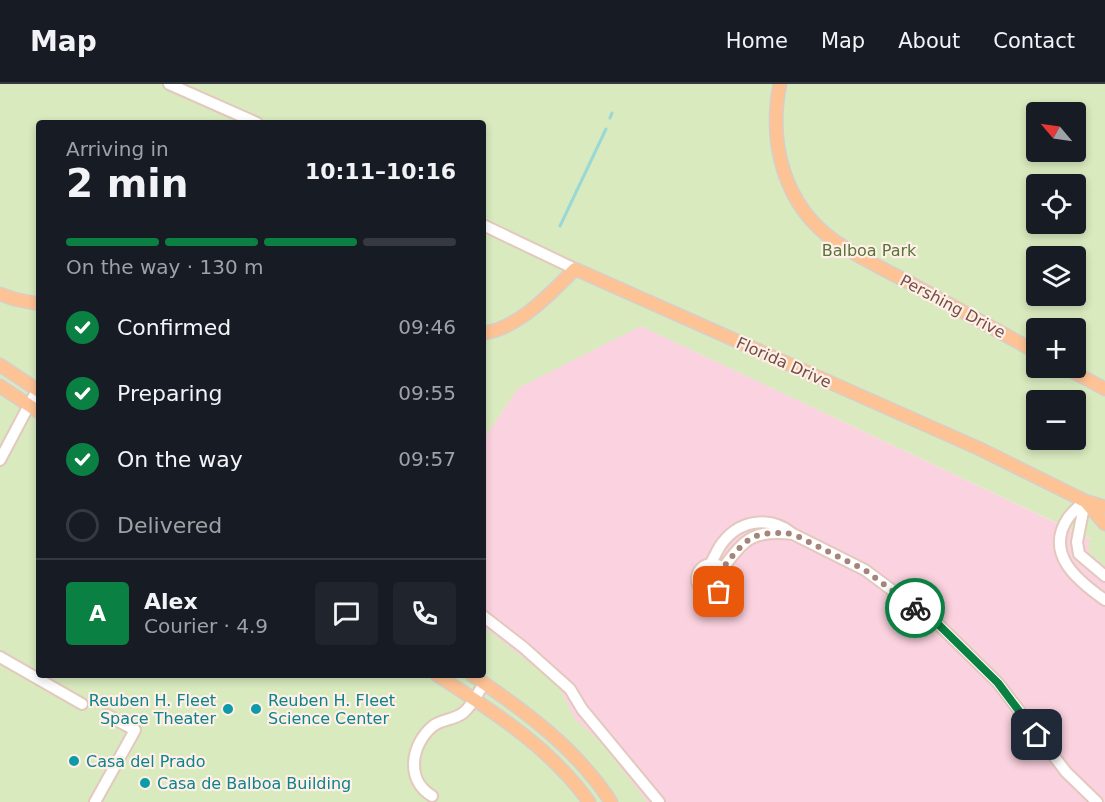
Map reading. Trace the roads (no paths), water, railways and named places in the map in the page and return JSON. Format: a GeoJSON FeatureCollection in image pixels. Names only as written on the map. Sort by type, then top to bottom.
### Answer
{"type":"FeatureCollection","features":[{"type":"Feature","properties":{"kind":"main road","name":"Pershing Drive"},"geometry":{"type":"LineString","coordinates":[[780,84],[776,125],[782,165],[799,203],[820,229],[852,252],[1026,347]]}},
{"type":"Feature","properties":{"kind":"main road"},"geometry":{"type":"LineString","coordinates":[[486,332],[504,326],[537,306],[575,269]]}},
{"type":"Feature","properties":{"kind":"main road","name":"Florida Drive"},"geometry":{"type":"LineString","coordinates":[[575,269],[980,449],[1085,501],[1105,507]]}},
{"type":"Feature","properties":{"kind":"main road"},"geometry":{"type":"LineString","coordinates":[[0,294],[36,303]]}},
{"type":"Feature","properties":{"kind":"main road"},"geometry":{"type":"LineString","coordinates":[[0,364],[36,390]]}},
{"type":"Feature","properties":{"kind":"main road"},"geometry":{"type":"LineString","coordinates":[[1085,378],[1105,389]]}},
{"type":"Feature","properties":{"kind":"main road"},"geometry":{"type":"LineString","coordinates":[[0,386],[34,409]]}},
{"type":"Feature","properties":{"kind":"main road","name":"Florida Drive"},"geometry":{"type":"LineString","coordinates":[[1085,501],[1105,524]]}},
{"type":"Feature","properties":{"kind":"main road"},"geometry":{"type":"LineString","coordinates":[[441,678],[527,736],[564,772],[589,802]]}},
{"type":"Feature","properties":{"kind":"main road"},"geometry":{"type":"LineString","coordinates":[[476,678],[540,722],[577,758],[611,802]]}},
{"type":"Feature","properties":{"kind":"street"},"geometry":{"type":"LineString","coordinates":[[169,84],[250,120]]}},
{"type":"Feature","properties":{"kind":"street","name":"Florida Drive"},"geometry":{"type":"LineString","coordinates":[[486,226],[575,269]]}},
{"type":"Feature","properties":{"kind":"street"},"geometry":{"type":"LineString","coordinates":[[0,460],[34,409]]}},
{"type":"Feature","properties":{"kind":"street"},"geometry":{"type":"LineString","coordinates":[[1085,501],[1077,542],[1079,554],[1105,576]]}},
{"type":"Feature","properties":{"kind":"street"},"geometry":{"type":"LineString","coordinates":[[1085,501],[1069,517],[1063,528],[1060,537],[1062,555],[1067,567],[1083,585],[1105,600]]}},
{"type":"Feature","properties":{"kind":"street"},"geometry":{"type":"LineString","coordinates":[[711,563],[723,568],[727,578],[723,589],[714,594],[704,592],[697,583],[700,568],[711,563],[723,543],[738,528],[755,522],[783,526],[793,534],[865,570],[939,625],[998,683],[1066,772],[1097,802]]}},
{"type":"Feature","properties":{"kind":"street"},"geometry":{"type":"LineString","coordinates":[[723,568],[745,541],[760,533],[793,534]]}},
{"type":"Feature","properties":{"kind":"street"},"geometry":{"type":"LineString","coordinates":[[486,618],[523,647],[570,689],[582,709],[659,802]]}},
{"type":"Feature","properties":{"kind":"street"},"geometry":{"type":"LineString","coordinates":[[0,657],[36,678]]}},
{"type":"Feature","properties":{"kind":"street"},"geometry":{"type":"LineString","coordinates":[[37,678],[82,704]]}},
{"type":"Feature","properties":{"kind":"street"},"geometry":{"type":"LineString","coordinates":[[432,796],[420,788],[416,779],[414,759],[418,747],[433,726],[460,715],[484,683]]}},
{"type":"Feature","properties":{"kind":"street"},"geometry":{"type":"LineString","coordinates":[[95,802],[135,730],[107,715]]}},
{"type":"Feature","properties":{"kind":"waterway"},"geometry":{"type":"LineString","coordinates":[[610,118],[612,113]]}},
{"type":"Feature","properties":{"kind":"waterway"},"geometry":{"type":"LineString","coordinates":[[560,226],[606,129]]}},
{"type":"Feature","properties":{"kind":"place","name":"Reuben H. Fleet Space Theater"},"geometry":{"type":"Point","coordinates":[228,709]}},
{"type":"Feature","properties":{"kind":"place","name":"Reuben H. Fleet Science Center"},"geometry":{"type":"Point","coordinates":[256,709]}},
{"type":"Feature","properties":{"kind":"place","name":"Casa del Prado"},"geometry":{"type":"Point","coordinates":[74,761]}},
{"type":"Feature","properties":{"kind":"place","name":"Casa de Balboa Building"},"geometry":{"type":"Point","coordinates":[145,783]}},
{"type":"Feature","properties":{"kind":"park label","name":"Balboa Park"},"geometry":{"type":"Point","coordinates":[869,250]}}]}
